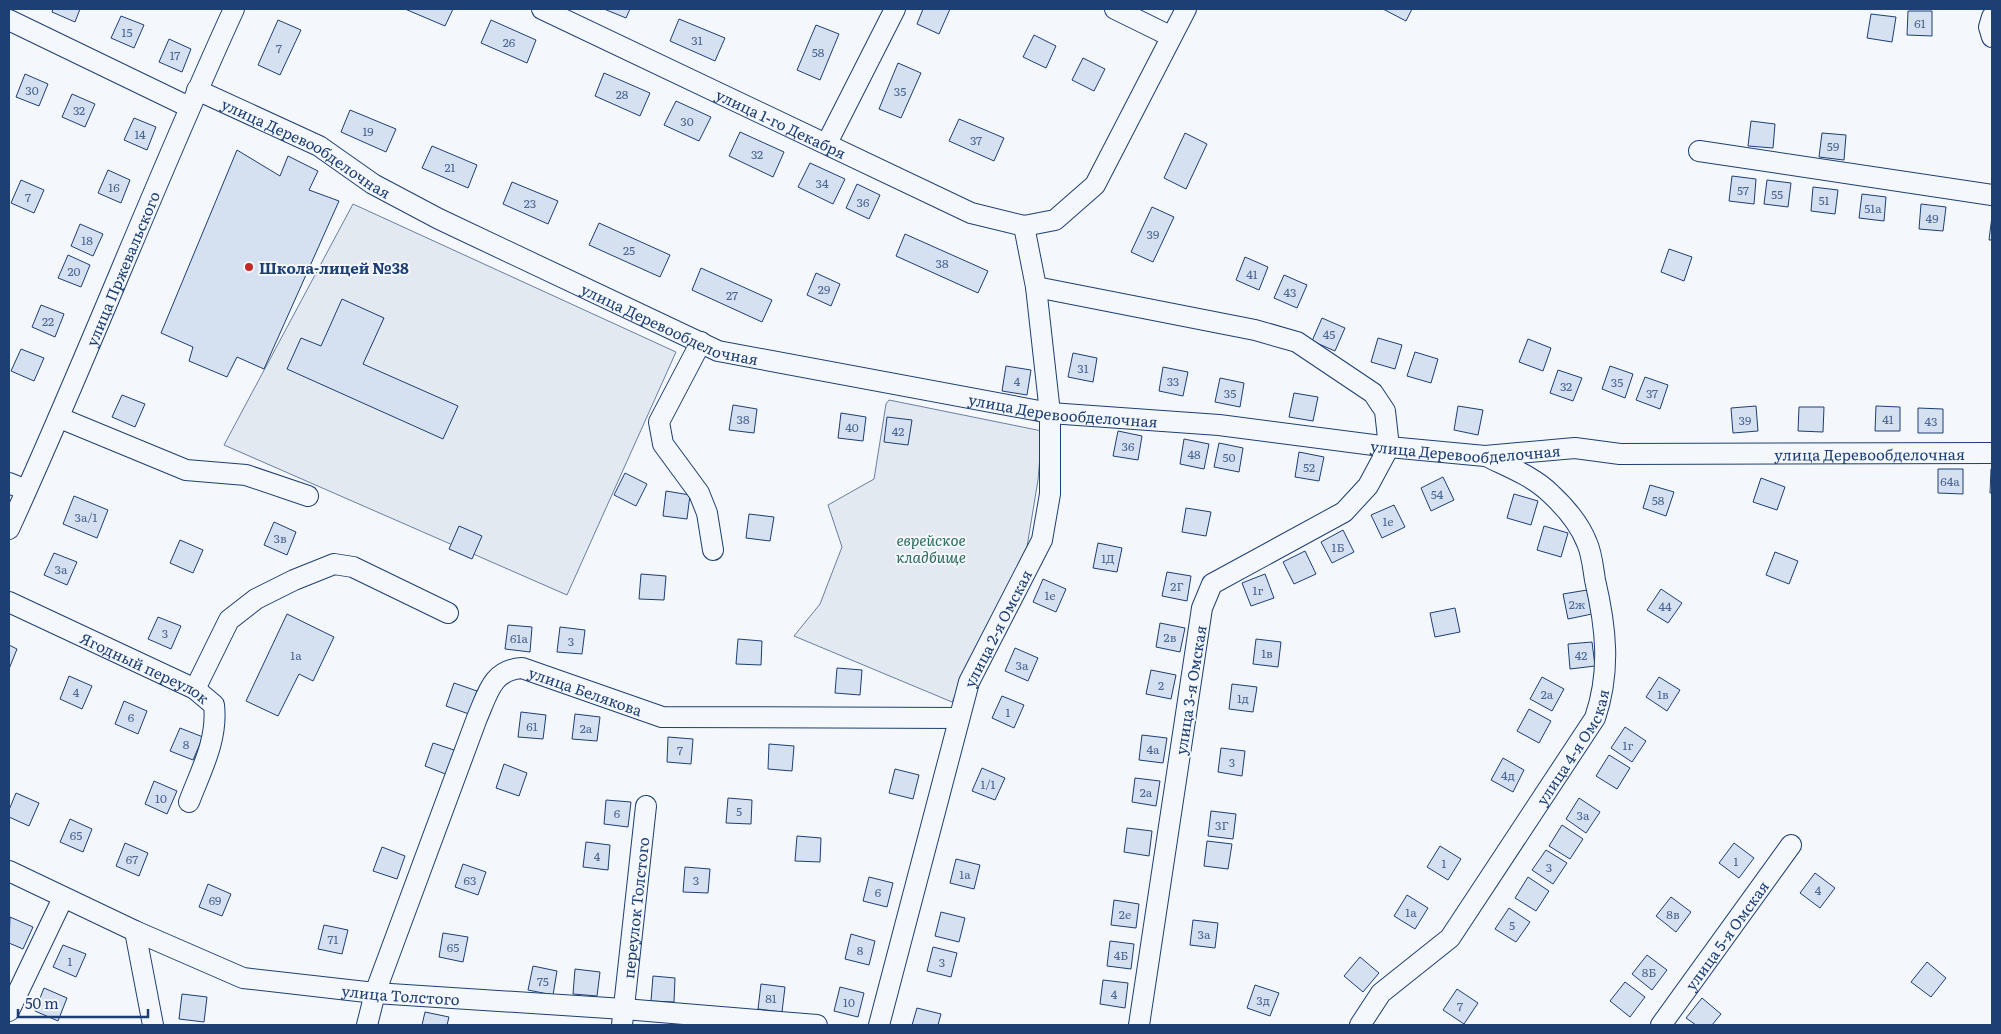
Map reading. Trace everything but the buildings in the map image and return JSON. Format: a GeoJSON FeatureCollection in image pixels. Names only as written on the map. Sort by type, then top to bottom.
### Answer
{"type":"FeatureCollection","features":[{"type":"Feature","properties":{"kind":"street","name":"улица Пржевальского"},"geometry":{"type":"LineString","coordinates":[[9,529],[18,487],[60,418],[193,99],[234,9]]}},
{"type":"Feature","properties":{"kind":"street","name":"улица 1-го Декабря"},"geometry":{"type":"LineString","coordinates":[[542,9],[971,213],[1024,226]]}},
{"type":"Feature","properties":{"kind":"street"},"geometry":{"type":"LineString","coordinates":[[827,143],[895,9]]}},
{"type":"Feature","properties":{"kind":"street"},"geometry":{"type":"LineString","coordinates":[[1115,9],[1170,36]]}},
{"type":"Feature","properties":{"kind":"street"},"geometry":{"type":"LineString","coordinates":[[1024,226],[1055,220],[1095,185],[1170,36],[1186,9]]}},
{"type":"Feature","properties":{"kind":"street"},"geometry":{"type":"LineString","coordinates":[[1992,17],[1989,27],[1992,37]]}},
{"type":"Feature","properties":{"kind":"street","name":"улица Деревообделочная"},"geometry":{"type":"LineString","coordinates":[[9,20],[193,99],[319,146],[373,184],[439,219],[718,351],[1050,413],[1219,425],[1389,447],[1485,456],[1575,448],[1620,454],[1992,453]]}},
{"type":"Feature","properties":{"kind":"street"},"geometry":{"type":"LineString","coordinates":[[1699,151],[1992,195]]}},
{"type":"Feature","properties":{"kind":"street","name":"улица 2-я Омская"},"geometry":{"type":"LineString","coordinates":[[879,1025],[969,682],[1042,540],[1050,494],[1050,413],[1036,287],[1024,226]]}},
{"type":"Feature","properties":{"kind":"street"},"geometry":{"type":"LineString","coordinates":[[1036,287],[1255,330],[1297,342],[1373,393],[1385,411],[1389,447]]}},
{"type":"Feature","properties":{"kind":"street"},"geometry":{"type":"LineString","coordinates":[[701,342],[659,422],[663,444],[699,493],[706,513],[713,550]]}},
{"type":"Feature","properties":{"kind":"street"},"geometry":{"type":"LineString","coordinates":[[60,418],[186,470],[246,474],[308,496]]}},
{"type":"Feature","properties":{"kind":"street","name":"улица 3-я Омская"},"geometry":{"type":"LineString","coordinates":[[1139,1025],[1202,608],[1206,595],[1212,584],[1344,512],[1368,486],[1389,447]]}},
{"type":"Feature","properties":{"kind":"street","name":"улица 4-я Омская"},"geometry":{"type":"LineString","coordinates":[[1360,1025],[1381,993],[1450,938],[1596,718],[1602,697],[1606,672],[1606,643],[1601,607],[1587,542],[1569,514],[1550,493],[1528,477],[1485,456]]}},
{"type":"Feature","properties":{"kind":"street"},"geometry":{"type":"LineString","coordinates":[[195,689],[229,620],[256,599],[294,580],[334,564],[353,567],[448,613]]}},
{"type":"Feature","properties":{"kind":"street","name":"Ягодный переулок"},"geometry":{"type":"LineString","coordinates":[[9,602],[195,689],[214,705],[216,721],[212,743],[188,802]]}},
{"type":"Feature","properties":{"kind":"street","name":"улица Белякова"},"geometry":{"type":"LineString","coordinates":[[367,1025],[375,993],[477,718],[496,678],[509,669],[522,668],[662,717],[959,718]]}},
{"type":"Feature","properties":{"kind":"street","name":"переулок Толстого"},"geometry":{"type":"LineString","coordinates":[[623,1017],[646,806]]}},
{"type":"Feature","properties":{"kind":"street","name":"улица 5-я Омская"},"geometry":{"type":"LineString","coordinates":[[1661,1025],[1791,845]]}},
{"type":"Feature","properties":{"kind":"street","name":"улица Толстого"},"geometry":{"type":"LineString","coordinates":[[9,871],[135,931],[244,978],[375,993],[623,1017],[817,1025]]}},
{"type":"Feature","properties":{"kind":"street"},"geometry":{"type":"LineString","coordinates":[[9,1011],[63,898]]}},
{"type":"Feature","properties":{"kind":"street"},"geometry":{"type":"LineString","coordinates":[[135,931],[153,1025]]}},
{"type":"Feature","properties":{"kind":"green space"},"geometry":{"type":"Polygon","coordinates":[[[353,204],[676,352],[567,595],[224,445],[353,204]]]}},
{"type":"Feature","properties":{"kind":"green space","name":"еврейское кладбище"},"geometry":{"type":"Polygon","coordinates":[[[889,400],[1042,431],[1038,480],[1026,553],[952,702],[794,636],[820,604],[842,547],[828,505],[874,479],[886,404],[889,400]]]}},
{"type":"Feature","properties":{"kind":"place","name":"Школа-лицей №38"},"geometry":{"type":"Point","coordinates":[249,267]}}]}
